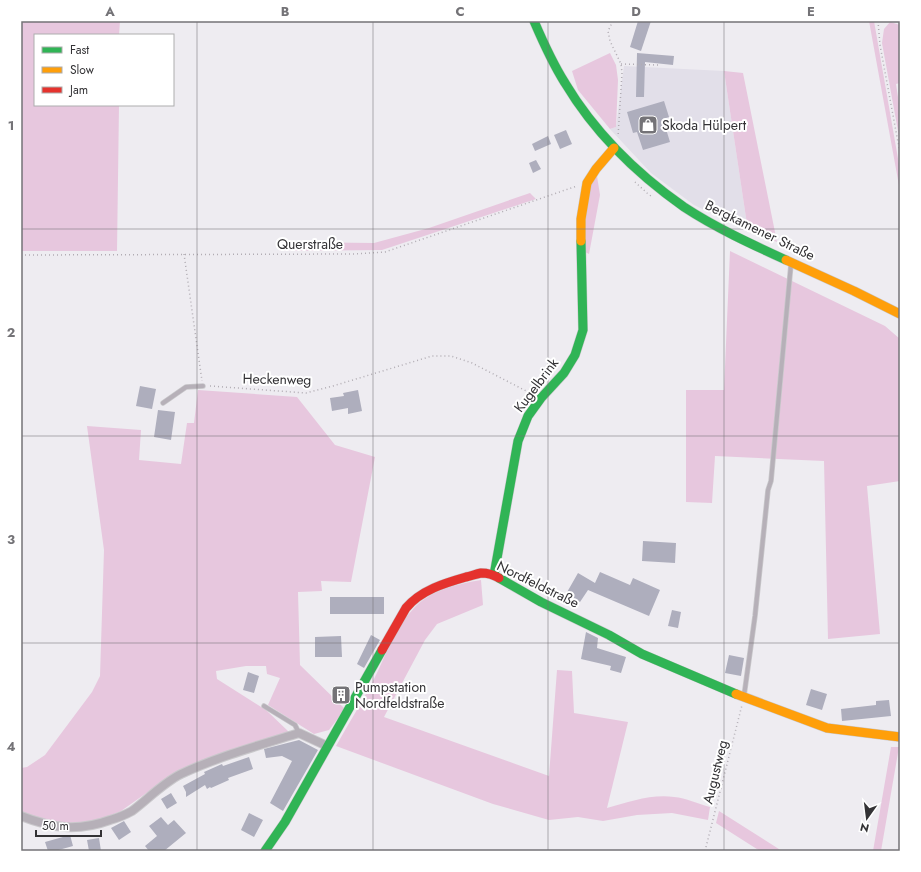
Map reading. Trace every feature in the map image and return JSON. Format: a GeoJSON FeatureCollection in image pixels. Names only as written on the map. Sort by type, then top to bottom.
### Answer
{"type":"FeatureCollection","features":[{"type":"Feature","properties":{"kind":"street","name":"Bergkamener Straße"},"geometry":{"type":"LineString","coordinates":[[534,21],[547,51],[565,84],[586,115],[614,148],[652,184],[690,211],[740,238],[792,261],[900,314]]}},
{"type":"Feature","properties":{"kind":"street","name":"Kugelbrink"},"geometry":{"type":"LineString","coordinates":[[494,575],[518,441],[528,416],[541,398],[564,373],[575,355],[583,330],[581,219],[587,183],[596,169],[614,148]]}},
{"type":"Feature","properties":{"kind":"street","name":"Nordfeldstraße"},"geometry":{"type":"LineString","coordinates":[[265,851],[285,822],[410,603],[428,590],[451,581],[482,573],[494,575],[541,602],[609,635],[642,654],[744,697],[828,728],[900,737]]}},
{"type":"Feature","properties":{"kind":"street"},"geometry":{"type":"LineString","coordinates":[[21,816],[36,822],[56,827],[94,826],[131,812],[152,794],[180,775],[224,758],[299,733],[327,746]]}},
{"type":"Feature","properties":{"kind":"lane"},"geometry":{"type":"LineString","coordinates":[[744,697],[755,616],[768,490],[771,481],[792,261]]}},
{"type":"Feature","properties":{"kind":"lane"},"geometry":{"type":"LineString","coordinates":[[163,403],[186,387],[203,386]]}},
{"type":"Feature","properties":{"kind":"lane"},"geometry":{"type":"LineString","coordinates":[[264,706],[295,725],[299,733]]}},
{"type":"Feature","properties":{"kind":"path"},"geometry":{"type":"LineString","coordinates":[[613,21],[608,31],[610,41],[621,64],[618,142],[614,148]]}},
{"type":"Feature","properties":{"kind":"path"},"geometry":{"type":"LineString","coordinates":[[878,21],[880,45],[900,153]]}},
{"type":"Feature","properties":{"kind":"path"},"geometry":{"type":"LineString","coordinates":[[621,64],[658,65]]}},
{"type":"Feature","properties":{"kind":"path"},"geometry":{"type":"LineString","coordinates":[[635,182],[646,193],[653,197]]}},
{"type":"Feature","properties":{"kind":"path","name":"Querstraße"},"geometry":{"type":"LineString","coordinates":[[21,255],[355,254],[386,252],[587,183]]}},
{"type":"Feature","properties":{"kind":"path"},"geometry":{"type":"LineString","coordinates":[[184,254],[203,386]]}},
{"type":"Feature","properties":{"kind":"path","name":"Heckenweg"},"geometry":{"type":"LineString","coordinates":[[203,386],[306,393],[432,356],[451,356],[472,364],[541,398]]}},
{"type":"Feature","properties":{"kind":"path","name":"Augustweg"},"geometry":{"type":"LineString","coordinates":[[706,851],[744,697]]}},
{"type":"Feature","properties":{"kind":"shaded area"},"geometry":{"type":"Polygon","coordinates":[[[21,21],[120,21],[119,34],[34,34],[34,106],[119,106],[117,251],[21,251],[21,21]]]}},
{"type":"Feature","properties":{"kind":"shaded area"},"geometry":{"type":"Polygon","coordinates":[[[869,21],[874,21],[900,170],[900,191],[869,21]]]}},
{"type":"Feature","properties":{"kind":"shaded area"},"geometry":{"type":"Polygon","coordinates":[[[890,22],[900,25],[900,83],[896,84],[900,110],[900,142],[882,43],[884,29],[890,22]]]}},
{"type":"Feature","properties":{"kind":"shaded area"},"geometry":{"type":"Polygon","coordinates":[[[610,53],[616,65],[618,80],[616,127],[610,129],[578,90],[572,71],[610,53]]]}},
{"type":"Feature","properties":{"kind":"shaded area"},"geometry":{"type":"Polygon","coordinates":[[[624,66],[724,71],[748,231],[694,205],[651,173],[610,129],[616,127],[624,66]]]}},
{"type":"Feature","properties":{"kind":"shaded area"},"geometry":{"type":"Polygon","coordinates":[[[724,71],[743,73],[777,242],[748,231],[724,71]]]}},
{"type":"Feature","properties":{"kind":"shaded area"},"geometry":{"type":"Polygon","coordinates":[[[597,176],[600,195],[589,254],[585,252],[584,223],[586,202],[588,193],[597,176]]]}},
{"type":"Feature","properties":{"kind":"shaded area"},"geometry":{"type":"Polygon","coordinates":[[[530,193],[536,199],[382,250],[280,251],[279,244],[286,242],[374,243],[429,228],[530,193]]]}},
{"type":"Feature","properties":{"kind":"shaded area"},"geometry":{"type":"Polygon","coordinates":[[[730,251],[885,326],[900,339],[900,481],[867,486],[880,634],[828,639],[824,461],[715,456],[712,503],[686,502],[686,390],[724,390],[730,251]]]}},
{"type":"Feature","properties":{"kind":"shaded area"},"geometry":{"type":"Polygon","coordinates":[[[198,390],[297,397],[335,445],[375,457],[351,582],[321,581],[322,591],[298,592],[300,665],[345,709],[329,730],[314,734],[268,705],[280,678],[267,674],[266,666],[246,666],[216,671],[217,679],[266,710],[289,732],[179,770],[121,811],[94,822],[74,825],[53,823],[21,812],[21,768],[27,767],[45,755],[92,692],[100,676],[104,550],[87,426],[141,430],[139,460],[181,464],[187,423],[194,423],[198,390]]]}},
{"type":"Feature","properties":{"kind":"shaded area"},"geometry":{"type":"Polygon","coordinates":[[[481,580],[483,605],[437,624],[425,640],[384,717],[549,776],[557,670],[572,671],[574,713],[628,722],[607,808],[648,798],[665,796],[674,797],[710,807],[708,820],[672,813],[637,815],[603,821],[578,817],[549,820],[493,804],[336,746],[374,679],[396,633],[407,616],[421,602],[437,592],[454,586],[481,580]]]}},
{"type":"Feature","properties":{"kind":"shaded area"},"geometry":{"type":"Polygon","coordinates":[[[891,747],[899,747],[881,851],[873,851],[891,747]]]}},
{"type":"Feature","properties":{"kind":"shaded area"},"geometry":{"type":"Polygon","coordinates":[[[719,811],[782,851],[760,851],[716,823],[719,811]]]}},
{"type":"Feature","properties":{"kind":"building"},"geometry":{"type":"Polygon","coordinates":[[[638,21],[651,21],[641,51],[630,47],[638,21]]]}},
{"type":"Feature","properties":{"kind":"building"},"geometry":{"type":"Polygon","coordinates":[[[637,53],[674,56],[673,65],[645,62],[644,97],[636,97],[637,53]]]}},
{"type":"Feature","properties":{"kind":"building","name":"Skoda Hülpert"},"geometry":{"type":"Polygon","coordinates":[[[664,101],[669,117],[663,119],[670,142],[643,150],[637,132],[633,133],[627,112],[664,101]]]}},
{"type":"Feature","properties":{"kind":"building"},"geometry":{"type":"Polygon","coordinates":[[[566,130],[572,144],[560,149],[554,135],[566,130]]]}},
{"type":"Feature","properties":{"kind":"building"},"geometry":{"type":"Polygon","coordinates":[[[548,136],[551,144],[535,151],[532,144],[548,136]]]}},
{"type":"Feature","properties":{"kind":"building"},"geometry":{"type":"Polygon","coordinates":[[[536,160],[541,169],[533,173],[529,163],[536,160]]]}},
{"type":"Feature","properties":{"kind":"building"},"geometry":{"type":"Polygon","coordinates":[[[140,386],[156,389],[152,409],[136,406],[140,386]]]}},
{"type":"Feature","properties":{"kind":"building"},"geometry":{"type":"Polygon","coordinates":[[[358,390],[362,411],[348,414],[348,408],[332,411],[330,398],[344,396],[343,393],[358,390]]]}},
{"type":"Feature","properties":{"kind":"building"},"geometry":{"type":"Polygon","coordinates":[[[158,410],[175,412],[171,440],[154,437],[158,410]]]}},
{"type":"Feature","properties":{"kind":"building"},"geometry":{"type":"Polygon","coordinates":[[[643,541],[676,543],[675,563],[642,561],[643,541]]]}},
{"type":"Feature","properties":{"kind":"building"},"geometry":{"type":"Polygon","coordinates":[[[600,572],[630,585],[633,578],[660,590],[649,616],[588,590],[580,602],[566,594],[578,573],[595,583],[600,572]]]}},
{"type":"Feature","properties":{"kind":"building"},"geometry":{"type":"Polygon","coordinates":[[[330,597],[384,597],[384,614],[330,614],[330,597]]]}},
{"type":"Feature","properties":{"kind":"building"},"geometry":{"type":"Polygon","coordinates":[[[672,610],[681,612],[678,628],[668,626],[672,610]]]}},
{"type":"Feature","properties":{"kind":"building"},"geometry":{"type":"Polygon","coordinates":[[[586,632],[598,638],[597,648],[626,657],[621,673],[610,670],[611,666],[581,659],[586,632]]]}},
{"type":"Feature","properties":{"kind":"building"},"geometry":{"type":"Polygon","coordinates":[[[371,635],[380,640],[364,668],[357,664],[371,635]]]}},
{"type":"Feature","properties":{"kind":"building"},"geometry":{"type":"Polygon","coordinates":[[[341,636],[342,657],[315,657],[315,637],[341,636]]]}},
{"type":"Feature","properties":{"kind":"building"},"geometry":{"type":"Polygon","coordinates":[[[729,655],[744,658],[741,676],[725,673],[729,655]]]}},
{"type":"Feature","properties":{"kind":"building"},"geometry":{"type":"Polygon","coordinates":[[[248,672],[259,676],[254,693],[243,690],[248,672]]]}},
{"type":"Feature","properties":{"kind":"building"},"geometry":{"type":"Polygon","coordinates":[[[811,689],[827,694],[822,710],[806,705],[811,689]]]}},
{"type":"Feature","properties":{"kind":"building"},"geometry":{"type":"Polygon","coordinates":[[[889,700],[891,716],[842,721],[841,709],[876,705],[876,701],[889,700]]]}},
{"type":"Feature","properties":{"kind":"building"},"geometry":{"type":"Polygon","coordinates":[[[299,740],[318,750],[283,811],[270,803],[292,761],[282,756],[266,758],[264,749],[299,740]]]}},
{"type":"Feature","properties":{"kind":"building"},"geometry":{"type":"Polygon","coordinates":[[[249,757],[253,769],[228,778],[229,780],[211,788],[210,787],[207,789],[205,785],[186,797],[186,792],[183,786],[205,774],[204,772],[222,764],[223,766],[249,757]]]}},
{"type":"Feature","properties":{"kind":"building"},"geometry":{"type":"Polygon","coordinates":[[[171,793],[177,803],[167,809],[161,799],[171,793]]]}},
{"type":"Feature","properties":{"kind":"building"},"geometry":{"type":"Polygon","coordinates":[[[249,813],[263,820],[254,837],[241,830],[249,813]]]}},
{"type":"Feature","properties":{"kind":"building"},"geometry":{"type":"Polygon","coordinates":[[[161,817],[168,825],[174,820],[186,833],[164,851],[149,851],[145,846],[157,836],[149,826],[161,817]]]}},
{"type":"Feature","properties":{"kind":"building"},"geometry":{"type":"Polygon","coordinates":[[[124,821],[131,832],[119,840],[111,828],[124,821]]]}},
{"type":"Feature","properties":{"kind":"building"},"geometry":{"type":"Polygon","coordinates":[[[70,835],[73,846],[55,851],[48,851],[45,842],[70,835]]]}},
{"type":"Feature","properties":{"kind":"building"},"geometry":{"type":"Polygon","coordinates":[[[99,838],[101,851],[89,851],[87,840],[99,838]]]}},
{"type":"Feature","properties":{"kind":"traffic: fast"},"geometry":{"type":"LineString","coordinates":[[534,21],[556,68],[565,83],[603,136],[618,151],[650,181],[696,215],[786,260]]}},
{"type":"Feature","properties":{"kind":"traffic: fast"},"geometry":{"type":"LineString","coordinates":[[494,575],[518,441],[528,416],[541,398],[564,373],[575,355],[583,330],[581,241]]}},
{"type":"Feature","properties":{"kind":"traffic: fast"},"geometry":{"type":"LineString","coordinates":[[499,578],[541,602],[609,635],[642,654],[736,694]]}},
{"type":"Feature","properties":{"kind":"traffic: fast"},"geometry":{"type":"LineString","coordinates":[[265,851],[285,822],[382,650]]}},
{"type":"Feature","properties":{"kind":"traffic: slow"},"geometry":{"type":"LineString","coordinates":[[581,241],[581,219],[587,183],[596,169],[614,148]]}},
{"type":"Feature","properties":{"kind":"traffic: slow"},"geometry":{"type":"LineString","coordinates":[[786,260],[900,314]]}},
{"type":"Feature","properties":{"kind":"traffic: slow"},"geometry":{"type":"LineString","coordinates":[[736,694],[827,728],[900,737]]}},
{"type":"Feature","properties":{"kind":"traffic: jam"},"geometry":{"type":"LineString","coordinates":[[382,650],[406,608],[419,596],[450,582],[481,573],[491,574],[499,578]]}},
{"type":"Feature","properties":{"kind":"place","name":"Skoda Hülpert"},"geometry":{"type":"Point","coordinates":[648,125]}},
{"type":"Feature","properties":{"kind":"place","name":"Pumpstation Nordfeldstraße"},"geometry":{"type":"Point","coordinates":[341,695]}}]}
